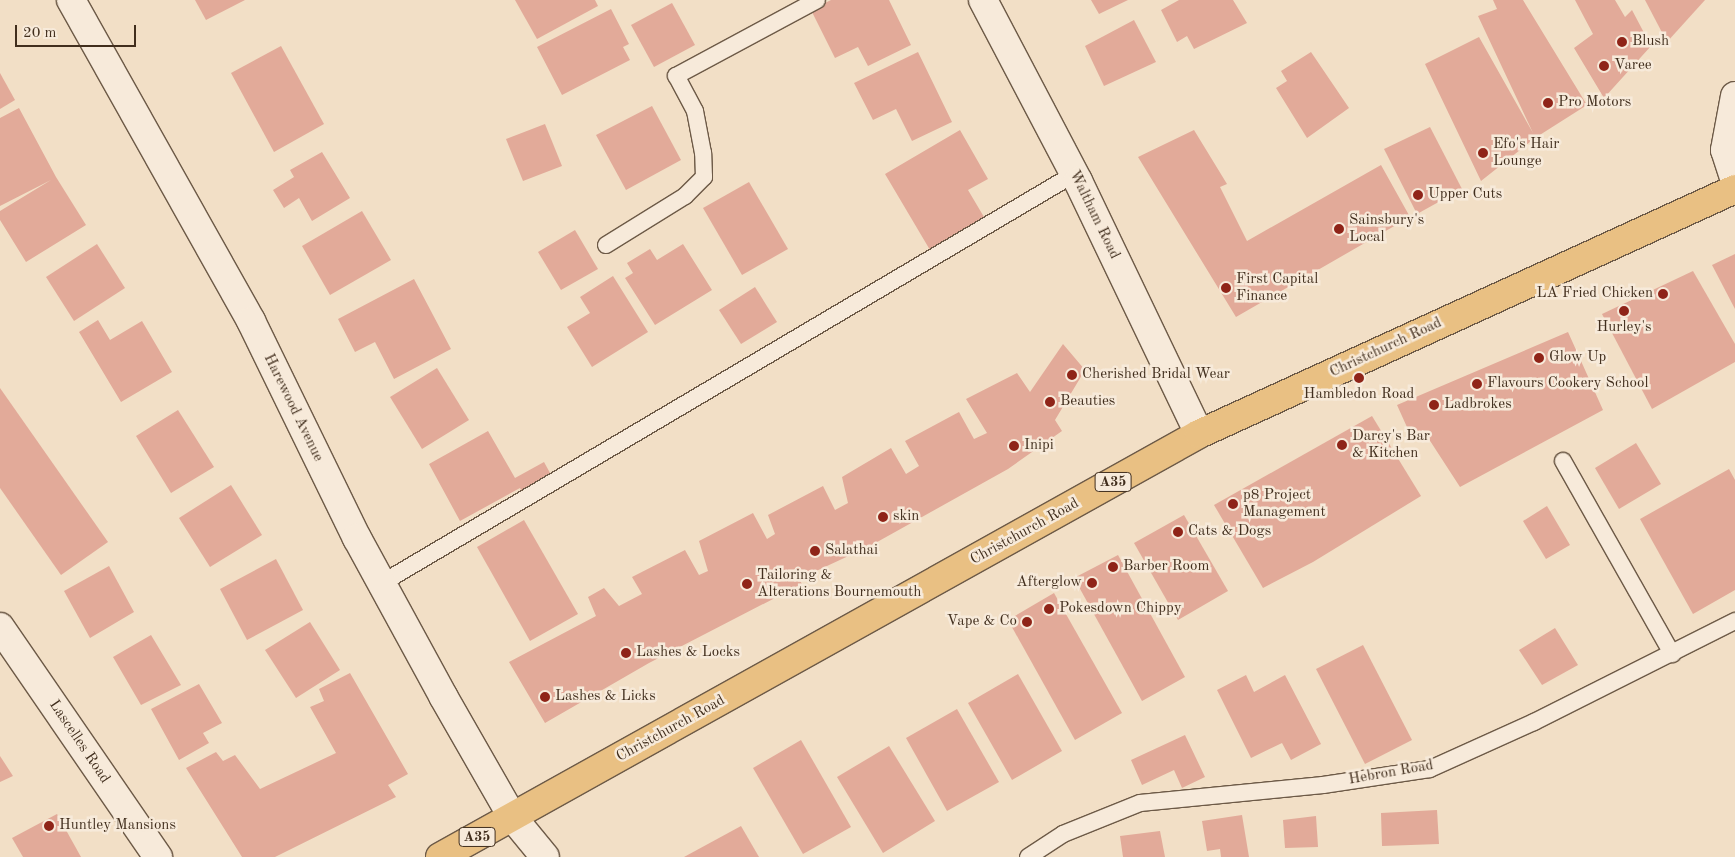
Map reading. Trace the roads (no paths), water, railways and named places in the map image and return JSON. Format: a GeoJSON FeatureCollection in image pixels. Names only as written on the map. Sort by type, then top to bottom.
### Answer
{"type":"FeatureCollection","features":[{"type":"Feature","properties":{"kind":"main road","name":"Christchurch Road"},"geometry":{"type":"LineString","coordinates":[[440,857],[1199,434],[1735,189]]}},
{"type":"Feature","properties":{"kind":"street","name":"Harewood Avenue"},"geometry":{"type":"LineString","coordinates":[[72,0],[250,321],[357,538],[443,696],[513,818],[545,857]]}},
{"type":"Feature","properties":{"kind":"street","name":"Waltham Road"},"geometry":{"type":"LineString","coordinates":[[983,0],[1074,174],[1199,434]]}},
{"type":"Feature","properties":{"kind":"street"},"geometry":{"type":"LineString","coordinates":[[1735,96],[1725,150],[1735,180]]}},
{"type":"Feature","properties":{"kind":"street","name":"Lascelles Road"},"geometry":{"type":"LineString","coordinates":[[0,627],[158,857]]}},
{"type":"Feature","properties":{"kind":"lane"},"geometry":{"type":"LineString","coordinates":[[606,245],[685,196],[704,177],[703,153],[695,111],[676,76],[817,0]]}},
{"type":"Feature","properties":{"kind":"lane"},"geometry":{"type":"LineString","coordinates":[[382,583],[1074,174]]}},
{"type":"Feature","properties":{"kind":"lane"},"geometry":{"type":"LineString","coordinates":[[1563,461],[1672,654]]}},
{"type":"Feature","properties":{"kind":"lane","name":"Hebron Road"},"geometry":{"type":"LineString","coordinates":[[1028,857],[1064,834],[1140,803],[1323,785],[1430,769],[1534,722],[1735,621]]}},
{"type":"Feature","properties":{"kind":"place","name":"Blush"},"geometry":{"type":"Point","coordinates":[1622,42]}},
{"type":"Feature","properties":{"kind":"place","name":"Varee"},"geometry":{"type":"Point","coordinates":[1604,66]}},
{"type":"Feature","properties":{"kind":"place","name":"Pro Motors"},"geometry":{"type":"Point","coordinates":[1548,103]}},
{"type":"Feature","properties":{"kind":"place","name":"Efo's Hair Lounge"},"geometry":{"type":"Point","coordinates":[1483,153]}},
{"type":"Feature","properties":{"kind":"place","name":"Upper Cuts"},"geometry":{"type":"Point","coordinates":[1418,195]}},
{"type":"Feature","properties":{"kind":"place","name":"Sainsbury's Local"},"geometry":{"type":"Point","coordinates":[1339,229]}},
{"type":"Feature","properties":{"kind":"place","name":"First Capital Finance"},"geometry":{"type":"Point","coordinates":[1226,288]}},
{"type":"Feature","properties":{"kind":"place","name":"LA Fried Chicken"},"geometry":{"type":"Point","coordinates":[1663,294]}},
{"type":"Feature","properties":{"kind":"place","name":"Hurley's"},"geometry":{"type":"Point","coordinates":[1624,311]}},
{"type":"Feature","properties":{"kind":"place","name":"Glow Up"},"geometry":{"type":"Point","coordinates":[1539,358]}},
{"type":"Feature","properties":{"kind":"place","name":"Cherished Bridal Wear"},"geometry":{"type":"Point","coordinates":[1072,375]}},
{"type":"Feature","properties":{"kind":"place","name":"Hambledon Road"},"geometry":{"type":"Point","coordinates":[1359,378]}},
{"type":"Feature","properties":{"kind":"place","name":"Flavours Cookery School"},"geometry":{"type":"Point","coordinates":[1477,384]}},
{"type":"Feature","properties":{"kind":"place","name":"Beauties"},"geometry":{"type":"Point","coordinates":[1050,402]}},
{"type":"Feature","properties":{"kind":"place","name":"Ladbrokes"},"geometry":{"type":"Point","coordinates":[1434,405]}},
{"type":"Feature","properties":{"kind":"place","name":"Darcy's Bar & Kitchen"},"geometry":{"type":"Point","coordinates":[1342,445]}},
{"type":"Feature","properties":{"kind":"place","name":"Inipi"},"geometry":{"type":"Point","coordinates":[1014,446]}},
{"type":"Feature","properties":{"kind":"place","name":"p8 Project Management"},"geometry":{"type":"Point","coordinates":[1233,504]}},
{"type":"Feature","properties":{"kind":"place","name":"skin"},"geometry":{"type":"Point","coordinates":[883,517]}},
{"type":"Feature","properties":{"kind":"place","name":"Cats & Dogs"},"geometry":{"type":"Point","coordinates":[1178,532]}},
{"type":"Feature","properties":{"kind":"place","name":"Salathai"},"geometry":{"type":"Point","coordinates":[815,551]}},
{"type":"Feature","properties":{"kind":"place","name":"Barber Room"},"geometry":{"type":"Point","coordinates":[1113,567]}},
{"type":"Feature","properties":{"kind":"place","name":"Afterglow"},"geometry":{"type":"Point","coordinates":[1092,583]}},
{"type":"Feature","properties":{"kind":"place","name":"Tailoring & Alterations Bournemouth"},"geometry":{"type":"Point","coordinates":[747,584]}},
{"type":"Feature","properties":{"kind":"place","name":"Pokesdown Chippy"},"geometry":{"type":"Point","coordinates":[1049,609]}},
{"type":"Feature","properties":{"kind":"place","name":"Vape & Co"},"geometry":{"type":"Point","coordinates":[1027,622]}},
{"type":"Feature","properties":{"kind":"place","name":"Lashes & Locks"},"geometry":{"type":"Point","coordinates":[626,653]}},
{"type":"Feature","properties":{"kind":"place","name":"Lashes & Licks"},"geometry":{"type":"Point","coordinates":[545,697]}},
{"type":"Feature","properties":{"kind":"place","name":"Huntley Mansions"},"geometry":{"type":"Point","coordinates":[49,826]}}]}
